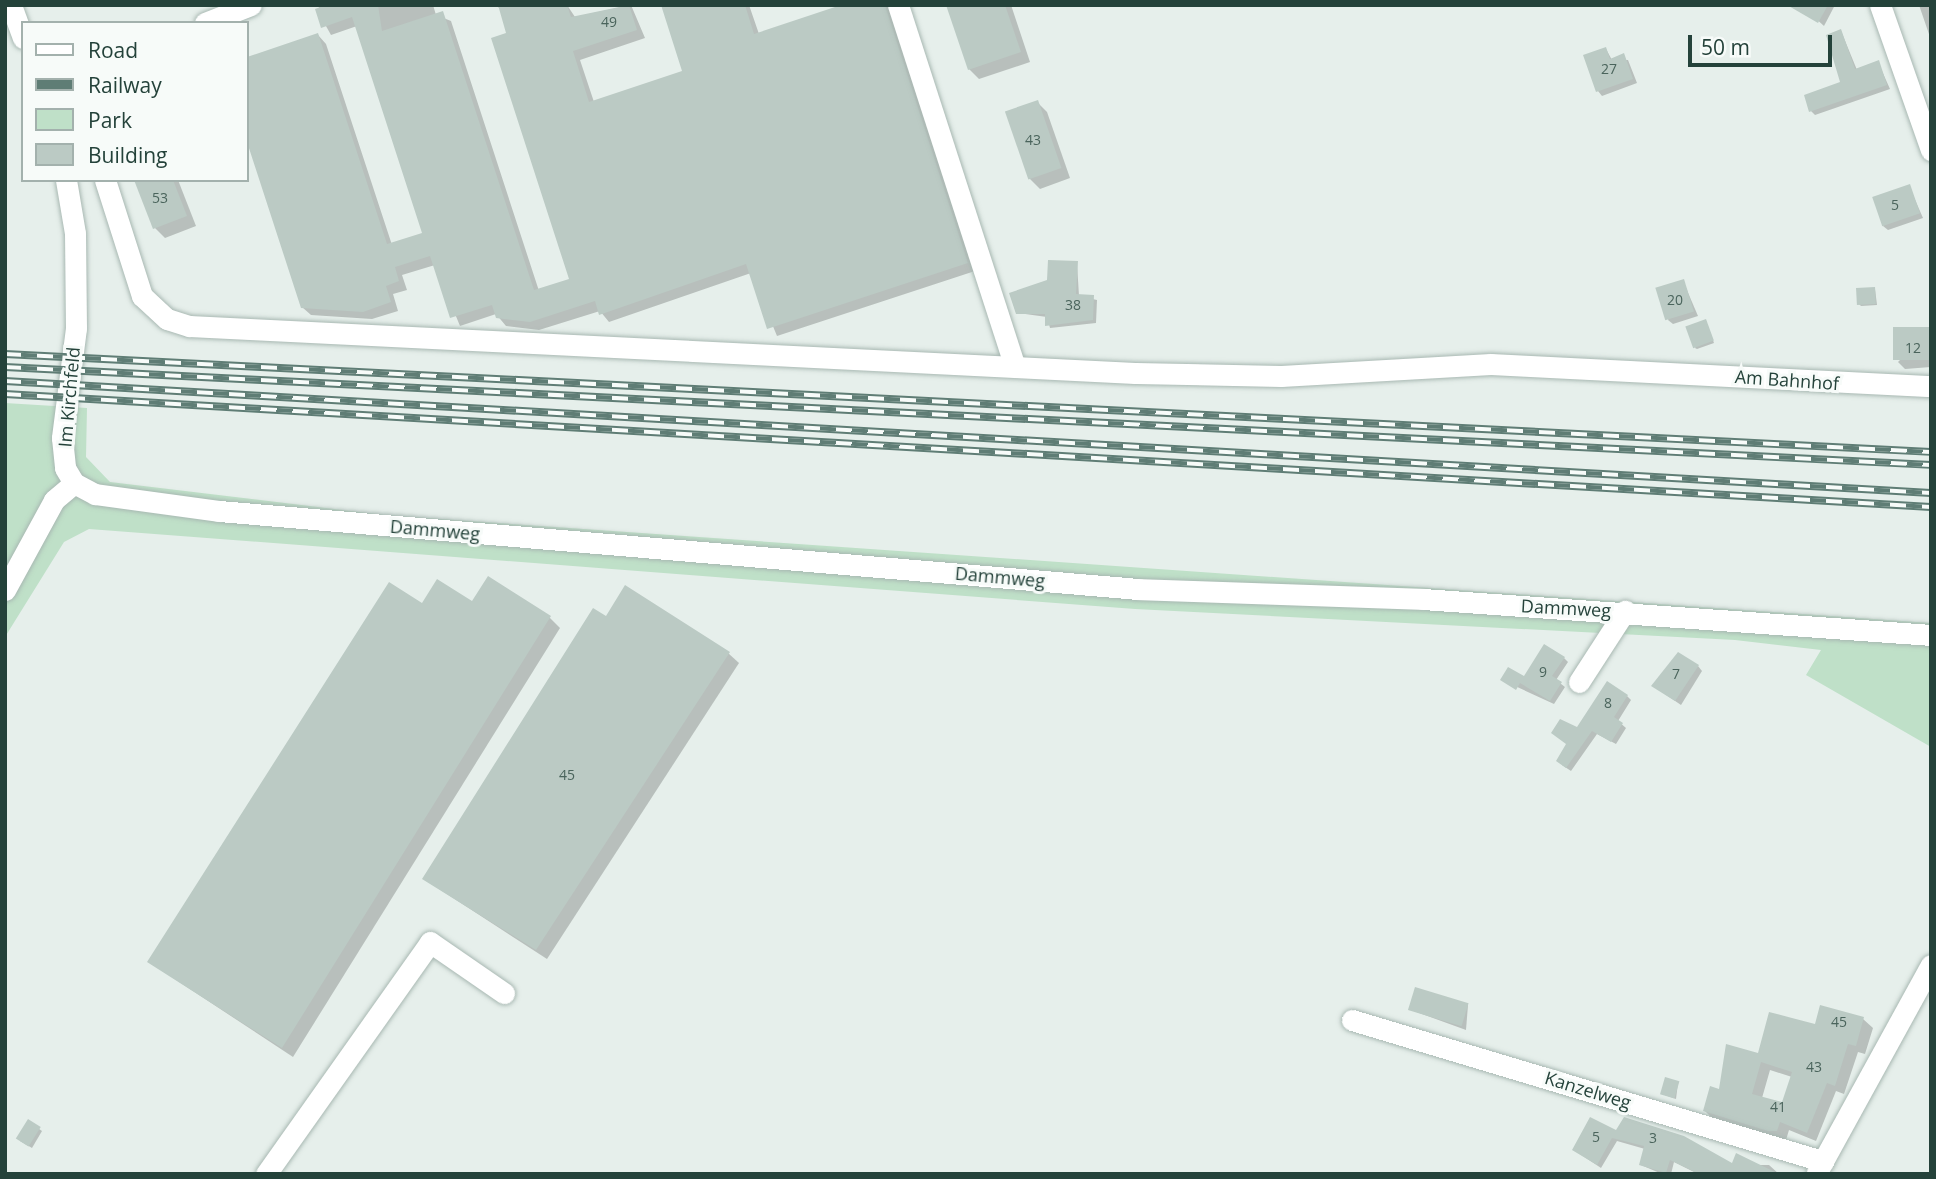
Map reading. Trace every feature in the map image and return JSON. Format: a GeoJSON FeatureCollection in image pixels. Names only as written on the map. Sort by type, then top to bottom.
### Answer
{"type":"FeatureCollection","features":[{"type":"Feature","properties":{"kind":"street"},"geometry":{"type":"LineString","coordinates":[[210,21],[251,5]]}},
{"type":"Feature","properties":{"kind":"street"},"geometry":{"type":"LineString","coordinates":[[898,5],[1015,367]]}},
{"type":"Feature","properties":{"kind":"street"},"geometry":{"type":"LineString","coordinates":[[1880,5],[1931,150]]}},
{"type":"Feature","properties":{"kind":"street","name":"Im Kirchfeld"},"geometry":{"type":"LineString","coordinates":[[66,182],[75,233],[76,328],[62,438],[74,483]]}},
{"type":"Feature","properties":{"kind":"street","name":"Am Bahnhof"},"geometry":{"type":"LineString","coordinates":[[105,182],[142,296],[167,319],[189,326],[1015,367],[1281,376],[1491,365],[1931,386]]}},
{"type":"Feature","properties":{"kind":"street"},"geometry":{"type":"LineString","coordinates":[[5,590],[54,499],[74,483]]}},
{"type":"Feature","properties":{"kind":"street","name":"Dammweg"},"geometry":{"type":"LineString","coordinates":[[74,483],[118,499],[219,512],[1138,589],[1625,611],[1931,635]]}},
{"type":"Feature","properties":{"kind":"street"},"geometry":{"type":"LineString","coordinates":[[1579,682],[1625,611]]}},
{"type":"Feature","properties":{"kind":"street"},"geometry":{"type":"LineString","coordinates":[[266,1174],[430,942],[504,993]]}},
{"type":"Feature","properties":{"kind":"street"},"geometry":{"type":"LineString","coordinates":[[1820,1167],[1931,965]]}},
{"type":"Feature","properties":{"kind":"street","name":"Kanzelweg"},"geometry":{"type":"LineString","coordinates":[[1352,1020],[1820,1167]]}},
{"type":"Feature","properties":{"kind":"green space"},"geometry":{"type":"Polygon","coordinates":[[[5,403],[87,408],[86,457],[110,482],[384,515],[1931,623],[1931,747],[1806,675],[1821,650],[1735,640],[1135,609],[89,529],[64,542],[5,637],[5,403]]]}},
{"type":"Feature","properties":{"kind":"building"},"geometry":{"type":"Polygon","coordinates":[[[326,5],[378,5],[382,31],[443,11],[534,290],[569,279],[491,38],[506,33],[498,5],[567,5],[571,17],[629,5],[637,30],[573,51],[589,102],[682,71],[661,5],[745,5],[754,34],[841,5],[885,5],[968,263],[767,329],[746,264],[599,315],[595,301],[530,322],[496,318],[492,305],[450,318],[430,256],[395,267],[399,281],[386,286],[391,302],[363,312],[301,308],[248,145],[248,57],[318,33],[387,244],[422,233],[352,17],[321,28],[315,9],[326,5]]]}},
{"type":"Feature","properties":{"kind":"building"},"geometry":{"type":"Polygon","coordinates":[[[946,5],[1005,5],[1021,52],[968,70],[946,5]]]}},
{"type":"Feature","properties":{"kind":"building"},"geometry":{"type":"Polygon","coordinates":[[[1787,5],[1828,5],[1818,23],[1787,5]]]}},
{"type":"Feature","properties":{"kind":"building"},"geometry":{"type":"Polygon","coordinates":[[[1841,29],[1855,69],[1879,60],[1887,85],[1809,112],[1804,95],[1840,82],[1826,35],[1841,29]]]}},
{"type":"Feature","properties":{"kind":"building"},"geometry":{"type":"Polygon","coordinates":[[[1606,47],[1610,59],[1624,53],[1633,79],[1596,92],[1583,55],[1606,47]]]}},
{"type":"Feature","properties":{"kind":"building"},"geometry":{"type":"Polygon","coordinates":[[[1038,100],[1061,168],[1028,179],[1005,111],[1038,100]]]}},
{"type":"Feature","properties":{"kind":"building"},"geometry":{"type":"Polygon","coordinates":[[[135,182],[174,182],[187,216],[153,229],[135,182]]]}},
{"type":"Feature","properties":{"kind":"building"},"geometry":{"type":"Polygon","coordinates":[[[1910,184],[1920,213],[1882,226],[1872,197],[1910,184]]]}},
{"type":"Feature","properties":{"kind":"building"},"geometry":{"type":"Polygon","coordinates":[[[1048,260],[1078,261],[1076,294],[1094,295],[1093,320],[1045,326],[1045,314],[1016,314],[1009,293],[1047,280],[1048,260]]]}},
{"type":"Feature","properties":{"kind":"building"},"geometry":{"type":"Polygon","coordinates":[[[1684,279],[1694,312],[1665,320],[1655,288],[1684,279]]]}},
{"type":"Feature","properties":{"kind":"building"},"geometry":{"type":"Polygon","coordinates":[[[1875,287],[1876,304],[1857,305],[1856,288],[1875,287]]]}},
{"type":"Feature","properties":{"kind":"building"},"geometry":{"type":"Polygon","coordinates":[[[1706,319],[1714,341],[1693,348],[1685,327],[1706,319]]]}},
{"type":"Feature","properties":{"kind":"building"},"geometry":{"type":"Polygon","coordinates":[[[1893,327],[1931,327],[1931,360],[1893,360],[1893,327]]]}},
{"type":"Feature","properties":{"kind":"building"},"geometry":{"type":"Polygon","coordinates":[[[488,576],[551,616],[282,1048],[147,962],[389,582],[422,603],[437,579],[472,601],[488,576]]]}},
{"type":"Feature","properties":{"kind":"building"},"geometry":{"type":"Polygon","coordinates":[[[625,585],[730,652],[536,950],[422,879],[593,608],[606,616],[625,585]]]}},
{"type":"Feature","properties":{"kind":"building"},"geometry":{"type":"Polygon","coordinates":[[[1544,644],[1565,657],[1552,676],[1562,682],[1550,701],[1520,683],[1516,690],[1500,680],[1508,667],[1524,676],[1544,644]]]}},
{"type":"Feature","properties":{"kind":"building"},"geometry":{"type":"Polygon","coordinates":[[[1678,652],[1699,665],[1675,701],[1651,686],[1678,652]]]}},
{"type":"Feature","properties":{"kind":"building"},"geometry":{"type":"Polygon","coordinates":[[[1607,681],[1628,695],[1614,717],[1623,723],[1611,742],[1592,731],[1566,768],[1556,761],[1566,744],[1551,733],[1560,719],[1577,727],[1607,681]]]}},
{"type":"Feature","properties":{"kind":"building"},"geometry":{"type":"Polygon","coordinates":[[[1415,987],[1469,1003],[1462,1026],[1408,1010],[1415,987]]]}},
{"type":"Feature","properties":{"kind":"building"},"geometry":{"type":"Polygon","coordinates":[[[1820,1005],[1864,1017],[1856,1046],[1848,1044],[1835,1086],[1827,1083],[1807,1133],[1780,1122],[1777,1131],[1768,1131],[1703,1111],[1710,1086],[1719,1089],[1726,1044],[1758,1053],[1769,1012],[1815,1024],[1820,1005]],[[1761,1062],[1752,1094],[1782,1102],[1792,1072],[1761,1062]]]}},
{"type":"Feature","properties":{"kind":"building"},"geometry":{"type":"Polygon","coordinates":[[[1665,1077],[1679,1081],[1674,1098],[1660,1094],[1665,1077]]]}},
{"type":"Feature","properties":{"kind":"building"},"geometry":{"type":"Polygon","coordinates":[[[1590,1117],[1616,1130],[1624,1117],[1684,1136],[1732,1163],[1736,1153],[1779,1174],[1699,1174],[1670,1160],[1666,1173],[1639,1165],[1644,1146],[1612,1138],[1597,1165],[1572,1150],[1590,1117]]]}},
{"type":"Feature","properties":{"kind":"building"},"geometry":{"type":"Polygon","coordinates":[[[28,1119],[41,1127],[29,1146],[16,1139],[28,1119]]]}},
{"type":"Feature","properties":{"kind":"railway"},"geometry":{"type":"LineString","coordinates":[[5,354],[1931,452]]}},
{"type":"Feature","properties":{"kind":"railway"},"geometry":{"type":"LineString","coordinates":[[5,367],[1931,465]]}},
{"type":"Feature","properties":{"kind":"railway"},"geometry":{"type":"LineString","coordinates":[[5,381],[1931,493]]}},
{"type":"Feature","properties":{"kind":"railway"},"geometry":{"type":"LineString","coordinates":[[5,394],[1931,507]]}}]}
